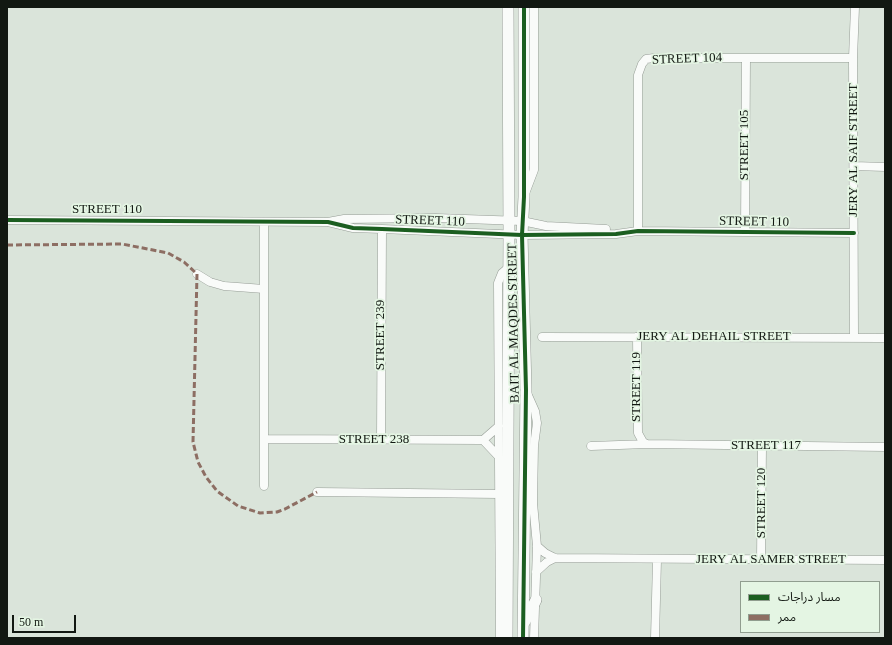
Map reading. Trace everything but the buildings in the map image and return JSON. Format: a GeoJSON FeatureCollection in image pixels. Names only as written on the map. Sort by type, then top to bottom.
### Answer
{"type":"FeatureCollection","features":[{"type":"Feature","properties":{"kind":"street","name":"BAIT AL MAQDES STREET"},"geometry":{"type":"LineString","coordinates":[[507,638],[509,233],[508,7]]}},
{"type":"Feature","properties":{"kind":"street","name":"BAIT AL MAQDES STREET"},"geometry":{"type":"LineString","coordinates":[[523,632],[526,390],[522,235],[524,198],[524,7]]}},
{"type":"Feature","properties":{"kind":"street","name":"BAIT AL MAQDES STREET"},"geometry":{"type":"LineString","coordinates":[[524,198],[534,170],[534,7]]}},
{"type":"Feature","properties":{"kind":"street","name":"JERY AL SAIF STREET"},"geometry":{"type":"LineString","coordinates":[[854,338],[853,58],[855,8]]}},
{"type":"Feature","properties":{"kind":"street","name":"STREET 105"},"geometry":{"type":"LineString","coordinates":[[745,232],[746,58]]}},
{"type":"Feature","properties":{"kind":"street","name":"STREET 104"},"geometry":{"type":"LineString","coordinates":[[634,232],[638,75],[642,64],[646,59],[853,58]]}},
{"type":"Feature","properties":{"kind":"street"},"geometry":{"type":"LineString","coordinates":[[854,166],[885,167]]}},
{"type":"Feature","properties":{"kind":"street","name":"STREET 110"},"geometry":{"type":"LineString","coordinates":[[7,220],[328,222],[344,219],[509,220],[546,226],[616,229],[634,232]]}},
{"type":"Feature","properties":{"kind":"street"},"geometry":{"type":"LineString","coordinates":[[264,222],[264,486]]}},
{"type":"Feature","properties":{"kind":"street","name":"STREET 110"},"geometry":{"type":"LineString","coordinates":[[328,222],[353,228],[509,233],[522,235],[616,234],[634,232],[854,233]]}},
{"type":"Feature","properties":{"kind":"street","name":"STREET 239"},"geometry":{"type":"LineString","coordinates":[[381,440],[382,229]]}},
{"type":"Feature","properties":{"kind":"street","name":"BAIT AL MAQDES STREET"},"geometry":{"type":"LineString","coordinates":[[500,638],[498,283],[502,273],[508,268]]}},
{"type":"Feature","properties":{"kind":"street"},"geometry":{"type":"LineString","coordinates":[[197,274],[210,282],[224,286],[264,289]]}},
{"type":"Feature","properties":{"kind":"street","name":"JERY AL DEHAIL STREET"},"geometry":{"type":"LineString","coordinates":[[542,337],[885,338]]}},
{"type":"Feature","properties":{"kind":"street","name":"STREET 119"},"geometry":{"type":"LineString","coordinates":[[637,337],[638,433],[639,438],[647,444]]}},
{"type":"Feature","properties":{"kind":"street","name":"BAIT AL MAQDES STREET"},"geometry":{"type":"LineString","coordinates":[[526,390],[535,411],[537,423],[534,440],[534,498],[537,546],[534,638]]}},
{"type":"Feature","properties":{"kind":"street"},"geometry":{"type":"LineString","coordinates":[[498,426],[494,432],[484,440],[499,457]]}},
{"type":"Feature","properties":{"kind":"street","name":"STREET 238"},"geometry":{"type":"LineString","coordinates":[[264,439],[484,440]]}},
{"type":"Feature","properties":{"kind":"street","name":"STREET 117"},"geometry":{"type":"LineString","coordinates":[[591,446],[647,444],[885,447]]}},
{"type":"Feature","properties":{"kind":"street","name":"STREET 120"},"geometry":{"type":"LineString","coordinates":[[761,560],[762,446]]}},
{"type":"Feature","properties":{"kind":"street"},"geometry":{"type":"LineString","coordinates":[[317,492],[499,494]]}},
{"type":"Feature","properties":{"kind":"street"},"geometry":{"type":"LineString","coordinates":[[537,546],[545,553],[555,558]]}},
{"type":"Feature","properties":{"kind":"street"},"geometry":{"type":"LineString","coordinates":[[536,572],[542,565],[555,558]]}},
{"type":"Feature","properties":{"kind":"street","name":"JERY AL SAMER STREET"},"geometry":{"type":"LineString","coordinates":[[555,558],[656,560],[885,560]]}},
{"type":"Feature","properties":{"kind":"street"},"geometry":{"type":"LineString","coordinates":[[655,638],[656,560]]}},
{"type":"Feature","properties":{"kind":"street"},"geometry":{"type":"LineString","coordinates":[[523,632],[536,600]]}},
{"type":"Feature","properties":{"kind":"marked path"},"geometry":{"type":"LineString","coordinates":[[7,245],[122,244],[168,253],[184,262],[197,274],[193,442],[198,462],[206,477],[217,491],[238,506],[260,513],[277,512],[317,492]]}},
{"type":"Feature","properties":{"kind":"cycle path"},"geometry":{"type":"LineString","coordinates":[[523,638],[526,390],[522,235],[524,197],[524,7]]}},
{"type":"Feature","properties":{"kind":"cycle path"},"geometry":{"type":"LineString","coordinates":[[7,220],[328,222],[353,228],[522,235],[616,234],[638,231],[854,233]]}}]}
